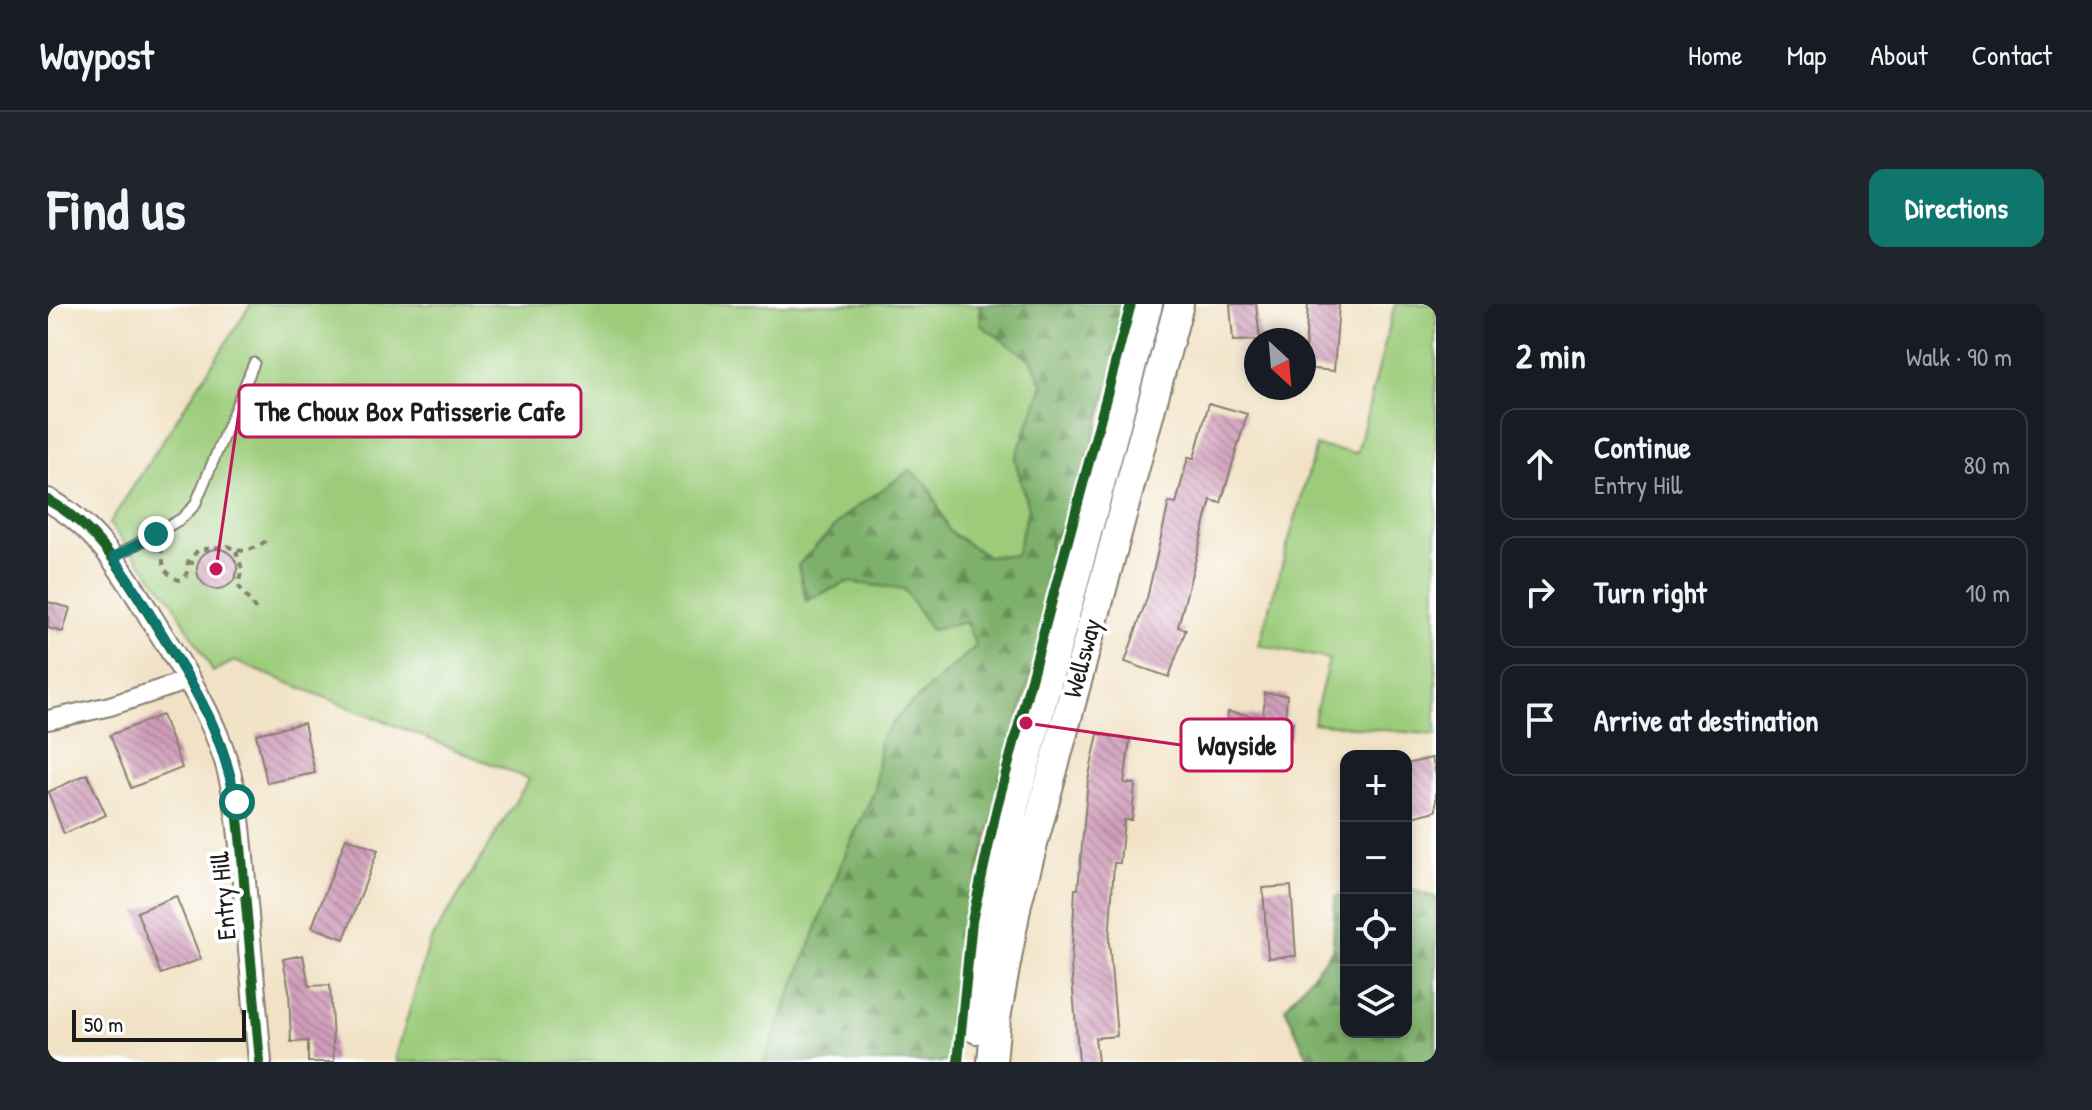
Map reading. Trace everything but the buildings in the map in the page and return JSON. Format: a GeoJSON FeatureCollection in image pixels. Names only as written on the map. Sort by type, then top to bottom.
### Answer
{"type":"FeatureCollection","features":[{"type":"Feature","properties":{"kind":"main road","name":"Wellsway"},"geometry":{"type":"LineString","coordinates":[[975,1062],[989,924],[1013,810],[1148,304]]}},
{"type":"Feature","properties":{"kind":"main road","name":"Wellsway"},"geometry":{"type":"LineString","coordinates":[[992,1062],[996,1018],[1017,903],[1179,304]]}},
{"type":"Feature","properties":{"kind":"street","name":"Entry Hill"},"geometry":{"type":"LineString","coordinates":[[48,500],[77,519],[99,538],[114,557],[189,680],[211,721],[226,759],[237,802],[260,1062]]}},
{"type":"Feature","properties":{"kind":"street"},"geometry":{"type":"LineString","coordinates":[[48,720],[110,706],[189,680]]}},
{"type":"Feature","properties":{"kind":"lane"},"geometry":{"type":"LineString","coordinates":[[114,557],[181,519],[195,505],[254,363]]}},
{"type":"Feature","properties":{"kind":"path"},"geometry":{"type":"LineString","coordinates":[[147,539],[159,542],[163,566],[168,575],[179,580],[186,577],[188,562],[198,550],[228,546],[236,551],[250,551],[268,540]]}},
{"type":"Feature","properties":{"kind":"path"},"geometry":{"type":"LineString","coordinates":[[236,551],[242,569],[238,585],[257,612]]}},
{"type":"Feature","properties":{"kind":"path"},"geometry":{"type":"LineString","coordinates":[[188,562],[197,564]]}},
{"type":"Feature","properties":{"kind":"green space"},"geometry":{"type":"Polygon","coordinates":[[[251,304],[1121,304],[997,767],[969,885],[944,1062],[397,1062],[396,1056],[429,944],[529,779],[234,661],[213,672],[171,599],[109,524],[251,304]]]}},
{"type":"Feature","properties":{"kind":"green space"},"geometry":{"type":"Polygon","coordinates":[[[979,304],[1131,304],[1075,511],[1050,541],[1054,588],[977,878],[960,976],[951,1062],[764,1062],[849,845],[875,790],[880,740],[900,714],[976,646],[966,622],[931,630],[904,589],[847,582],[806,601],[798,565],[847,514],[910,470],[928,485],[949,531],[987,556],[1016,555],[1028,509],[1015,459],[1043,385],[1032,361],[981,325],[979,304]]]}},
{"type":"Feature","properties":{"kind":"green space"},"geometry":{"type":"Polygon","coordinates":[[[1395,304],[1436,304],[1436,735],[1313,723],[1329,659],[1259,645],[1316,446],[1357,453],[1395,304]]]}},
{"type":"Feature","properties":{"kind":"green space"},"geometry":{"type":"Polygon","coordinates":[[[1412,889],[1436,898],[1436,1062],[1305,1062],[1309,1060],[1285,1008],[1333,949],[1335,897],[1340,896],[1340,1038],[1412,1038],[1412,889]]]}},
{"type":"Feature","properties":{"kind":"cycle path"},"geometry":{"type":"LineString","coordinates":[[958,1062],[972,921],[997,807],[1131,304]]}},
{"type":"Feature","properties":{"kind":"cycle path"},"geometry":{"type":"LineString","coordinates":[[48,500],[81,523],[118,566],[193,687],[219,742],[234,793],[239,826],[260,1062]]}},
{"type":"Feature","properties":{"kind":"place","name":"The Choux Box Patisserie Cafe"},"geometry":{"type":"Point","coordinates":[216,569]}},
{"type":"Feature","properties":{"kind":"place","name":"Wayside"},"geometry":{"type":"Point","coordinates":[1026,723]}},
{"type":"Feature","properties":{"kind":"route"},"geometry":{"type":"LineString","coordinates":[[156,534],[114,557],[211,721],[226,759],[237,802]]}}]}
